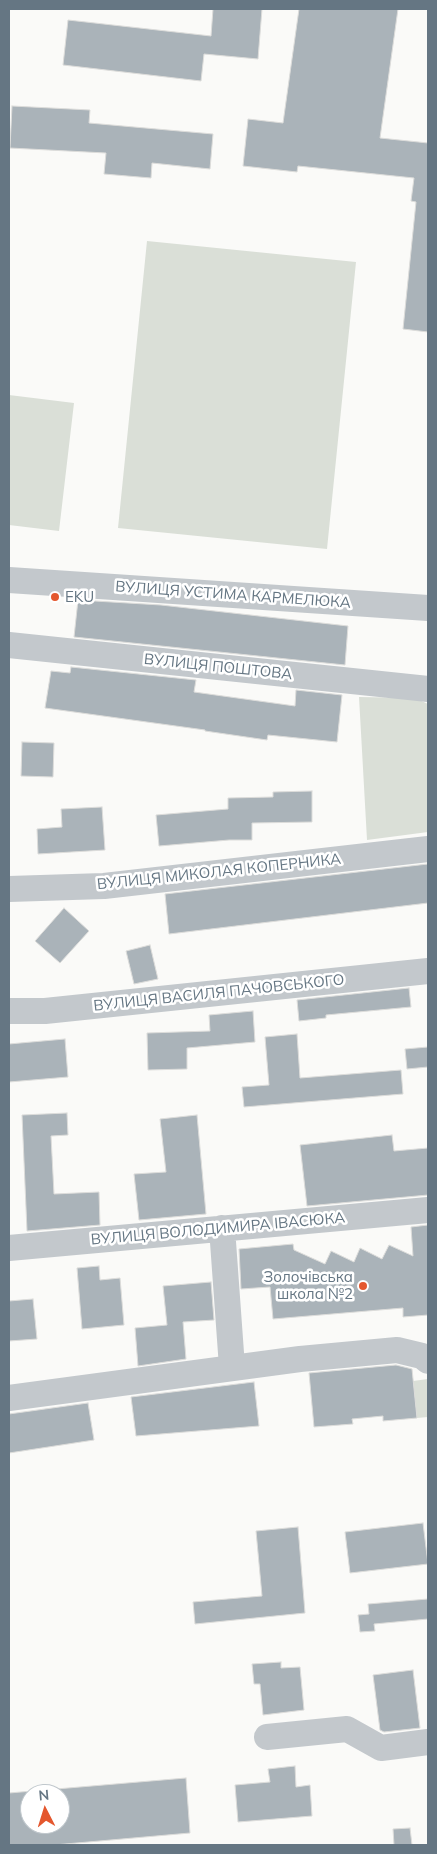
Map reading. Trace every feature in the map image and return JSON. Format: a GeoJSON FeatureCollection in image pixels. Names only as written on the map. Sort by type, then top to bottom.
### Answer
{"type":"FeatureCollection","features":[{"type":"Feature","properties":{"kind":"street","name":"ВУЛИЦЯ УСТИМА КАРМЕЛЮКА"},"geometry":{"type":"LineString","coordinates":[[9,580],[428,608]]}},
{"type":"Feature","properties":{"kind":"street","name":"ВУЛИЦЯ ПОШТОВА"},"geometry":{"type":"LineString","coordinates":[[9,645],[428,689]]}},
{"type":"Feature","properties":{"kind":"street","name":"ВУЛИЦЯ МИКОЛАЯ КОПЕРНИКА"},"geometry":{"type":"LineString","coordinates":[[9,889],[104,886],[428,849]]}},
{"type":"Feature","properties":{"kind":"street","name":"ВУЛИЦЯ ВАСИЛЯ ПАЧОВСЬКОГО"},"geometry":{"type":"LineString","coordinates":[[9,1011],[45,1011],[428,971]]}},
{"type":"Feature","properties":{"kind":"street","name":"ВУЛИЦЯ ВОЛОДИМИРА ІВАСЮКА"},"geometry":{"type":"LineString","coordinates":[[9,1248],[428,1210]]}},
{"type":"Feature","properties":{"kind":"street"},"geometry":{"type":"LineString","coordinates":[[222,1228],[232,1368]]}},
{"type":"Feature","properties":{"kind":"street"},"geometry":{"type":"LineString","coordinates":[[9,1398],[232,1368],[397,1350],[422,1356],[428,1361]]}},
{"type":"Feature","properties":{"kind":"street"},"geometry":{"type":"LineString","coordinates":[[267,1737],[348,1729],[381,1748],[428,1742]]}},
{"type":"Feature","properties":{"kind":"shaded area"},"geometry":{"type":"Polygon","coordinates":[[[147,241],[356,262],[327,549],[118,528],[147,241]]]}},
{"type":"Feature","properties":{"kind":"shaded area"},"geometry":{"type":"Polygon","coordinates":[[[9,395],[74,403],[59,531],[9,525],[9,395]]]}},
{"type":"Feature","properties":{"kind":"shaded area"},"geometry":{"type":"Polygon","coordinates":[[[359,697],[415,698],[428,704],[428,832],[367,840],[359,697]]]}},
{"type":"Feature","properties":{"kind":"shaded area"},"geometry":{"type":"Polygon","coordinates":[[[428,1379],[428,1417],[417,1418],[413,1381],[428,1379]]]}},
{"type":"Feature","properties":{"kind":"building"},"geometry":{"type":"Polygon","coordinates":[[[213,9],[262,9],[258,59],[204,54],[201,81],[63,65],[68,20],[211,36],[213,9]]]}},
{"type":"Feature","properties":{"kind":"building"},"geometry":{"type":"Polygon","coordinates":[[[299,9],[398,9],[380,138],[428,143],[428,332],[403,329],[416,202],[411,201],[414,178],[298,166],[297,172],[243,166],[248,119],[283,123],[299,9]]]}},
{"type":"Feature","properties":{"kind":"building"},"geometry":{"type":"Polygon","coordinates":[[[12,106],[90,110],[89,123],[213,134],[210,169],[152,163],[151,178],[104,174],[106,153],[10,148],[12,106]]]}},
{"type":"Feature","properties":{"kind":"building"},"geometry":{"type":"Polygon","coordinates":[[[78,600],[161,605],[348,626],[345,665],[74,637],[78,600]]]}},
{"type":"Feature","properties":{"kind":"building"},"geometry":{"type":"Polygon","coordinates":[[[71,667],[196,680],[194,692],[295,706],[296,690],[342,695],[337,742],[268,735],[267,740],[45,708],[51,671],[70,673],[71,667]]]}},
{"type":"Feature","properties":{"kind":"building"},"geometry":{"type":"Polygon","coordinates":[[[22,742],[54,743],[53,777],[21,776],[22,742]]]}},
{"type":"Feature","properties":{"kind":"building"},"geometry":{"type":"Polygon","coordinates":[[[312,791],[312,822],[252,823],[252,840],[159,846],[156,815],[228,809],[228,798],[273,797],[273,792],[312,791]]]}},
{"type":"Feature","properties":{"kind":"building"},"geometry":{"type":"Polygon","coordinates":[[[102,807],[105,850],[38,854],[37,829],[62,827],[61,809],[102,807]]]}},
{"type":"Feature","properties":{"kind":"building"},"geometry":{"type":"Polygon","coordinates":[[[428,864],[428,903],[169,934],[165,894],[428,864]]]}},
{"type":"Feature","properties":{"kind":"building"},"geometry":{"type":"Polygon","coordinates":[[[64,908],[89,931],[60,963],[35,941],[64,908]]]}},
{"type":"Feature","properties":{"kind":"building"},"geometry":{"type":"Polygon","coordinates":[[[150,945],[158,979],[134,984],[126,951],[150,945]]]}},
{"type":"Feature","properties":{"kind":"building"},"geometry":{"type":"Polygon","coordinates":[[[409,988],[411,1007],[326,1015],[326,1018],[299,1021],[297,1000],[409,988]]]}},
{"type":"Feature","properties":{"kind":"building"},"geometry":{"type":"Polygon","coordinates":[[[253,1011],[255,1042],[187,1048],[187,1069],[148,1070],[147,1033],[210,1031],[209,1015],[253,1011]]]}},
{"type":"Feature","properties":{"kind":"building"},"geometry":{"type":"Polygon","coordinates":[[[297,1034],[300,1078],[401,1070],[403,1094],[244,1107],[242,1087],[269,1085],[265,1037],[297,1034]]]}},
{"type":"Feature","properties":{"kind":"building"},"geometry":{"type":"Polygon","coordinates":[[[65,1039],[68,1077],[9,1082],[9,1044],[65,1039]]]}},
{"type":"Feature","properties":{"kind":"building"},"geometry":{"type":"Polygon","coordinates":[[[428,1047],[428,1067],[407,1069],[405,1049],[428,1047]]]}},
{"type":"Feature","properties":{"kind":"building"},"geometry":{"type":"Polygon","coordinates":[[[67,1113],[68,1135],[51,1136],[54,1194],[99,1192],[100,1225],[27,1231],[22,1115],[67,1113]]]}},
{"type":"Feature","properties":{"kind":"building"},"geometry":{"type":"Polygon","coordinates":[[[197,1115],[206,1214],[139,1220],[134,1174],[166,1172],[160,1119],[197,1115]]]}},
{"type":"Feature","properties":{"kind":"building"},"geometry":{"type":"Polygon","coordinates":[[[392,1135],[394,1151],[428,1148],[428,1195],[307,1206],[300,1145],[392,1135]]]}},
{"type":"Feature","properties":{"kind":"building","name":"Золочівська школа №2"},"geometry":{"type":"Polygon","coordinates":[[[428,1225],[428,1315],[403,1317],[403,1308],[273,1319],[270,1287],[241,1289],[239,1249],[293,1244],[294,1250],[325,1264],[331,1251],[354,1262],[360,1248],[382,1259],[389,1245],[413,1256],[411,1227],[428,1225]]]}},
{"type":"Feature","properties":{"kind":"building"},"geometry":{"type":"Polygon","coordinates":[[[99,1266],[100,1280],[120,1278],[124,1325],[82,1329],[77,1268],[99,1266]]]}},
{"type":"Feature","properties":{"kind":"building"},"geometry":{"type":"Polygon","coordinates":[[[211,1282],[214,1320],[183,1322],[186,1359],[138,1366],[135,1328],[167,1325],[163,1286],[211,1282]]]}},
{"type":"Feature","properties":{"kind":"building"},"geometry":{"type":"Polygon","coordinates":[[[33,1299],[37,1339],[9,1341],[9,1301],[33,1299]]]}},
{"type":"Feature","properties":{"kind":"building"},"geometry":{"type":"Polygon","coordinates":[[[396,1365],[412,1369],[417,1418],[383,1421],[383,1416],[352,1419],[353,1424],[314,1427],[309,1373],[396,1365]]]}},
{"type":"Feature","properties":{"kind":"building"},"geometry":{"type":"Polygon","coordinates":[[[254,1382],[259,1426],[136,1436],[131,1397],[254,1382]]]}},
{"type":"Feature","properties":{"kind":"building"},"geometry":{"type":"Polygon","coordinates":[[[88,1403],[94,1440],[9,1453],[9,1414],[88,1403]]]}},
{"type":"Feature","properties":{"kind":"building"},"geometry":{"type":"Polygon","coordinates":[[[423,1523],[428,1564],[350,1573],[345,1532],[423,1523]]]}},
{"type":"Feature","properties":{"kind":"building"},"geometry":{"type":"Polygon","coordinates":[[[298,1527],[305,1613],[195,1624],[193,1602],[262,1596],[256,1531],[298,1527]]]}},
{"type":"Feature","properties":{"kind":"building"},"geometry":{"type":"Polygon","coordinates":[[[428,1599],[428,1619],[374,1624],[375,1631],[360,1632],[358,1615],[369,1614],[368,1604],[428,1599]]]}},
{"type":"Feature","properties":{"kind":"building"},"geometry":{"type":"Polygon","coordinates":[[[281,1662],[281,1668],[300,1667],[304,1710],[263,1715],[260,1684],[254,1684],[252,1664],[281,1662]]]}},
{"type":"Feature","properties":{"kind":"building"},"geometry":{"type":"Polygon","coordinates":[[[413,1670],[420,1728],[384,1732],[380,1730],[373,1675],[413,1670]]]}},
{"type":"Feature","properties":{"kind":"building"},"geometry":{"type":"Polygon","coordinates":[[[295,1766],[296,1787],[310,1785],[312,1816],[238,1822],[235,1785],[270,1782],[268,1769],[295,1766]]]}},
{"type":"Feature","properties":{"kind":"building"},"geometry":{"type":"Polygon","coordinates":[[[186,1778],[190,1833],[54,1845],[9,1845],[9,1793],[20,1792],[20,1834],[70,1834],[70,1788],[186,1778]]]}},
{"type":"Feature","properties":{"kind":"building"},"geometry":{"type":"Polygon","coordinates":[[[410,1828],[412,1845],[394,1845],[393,1829],[410,1828]]]}},
{"type":"Feature","properties":{"kind":"place","name":"EKU"},"geometry":{"type":"Point","coordinates":[55,597]}},
{"type":"Feature","properties":{"kind":"place","name":"Золочівська школа №2"},"geometry":{"type":"Point","coordinates":[363,1286]}}]}
